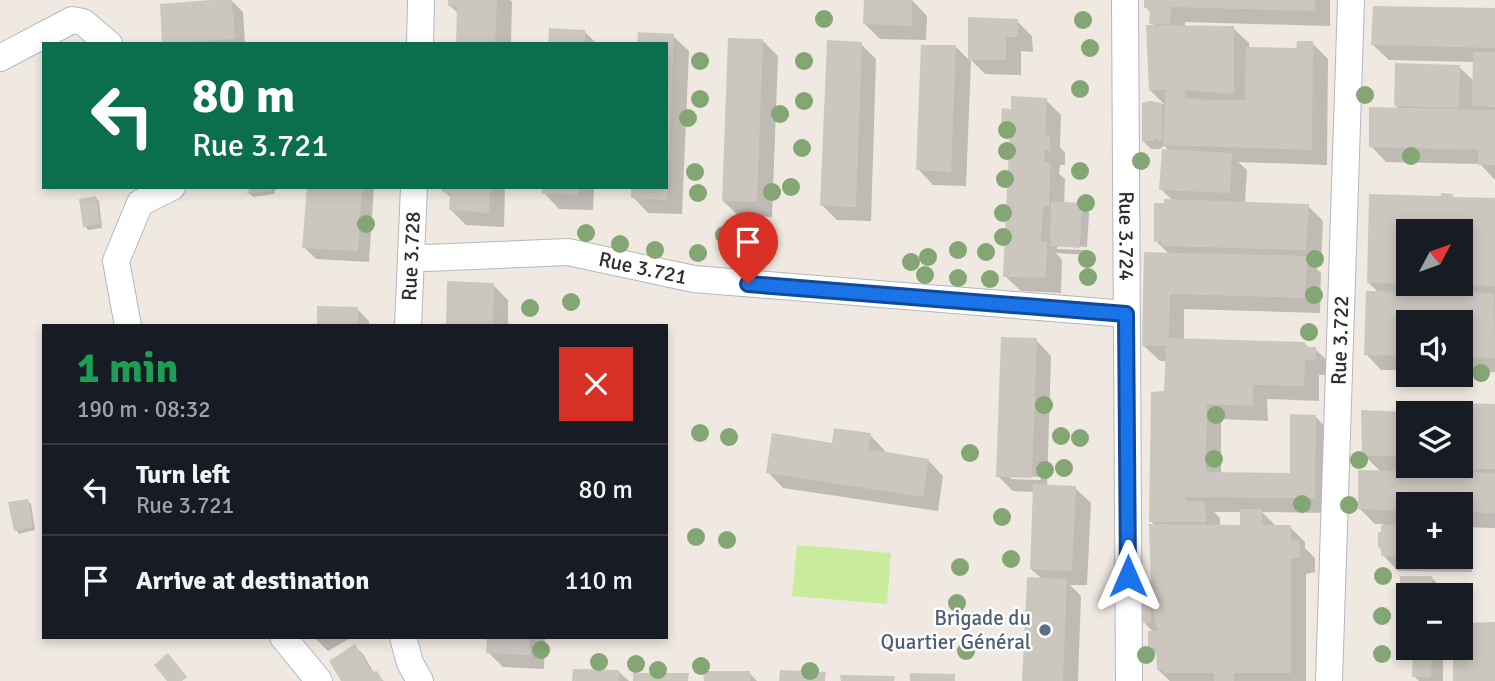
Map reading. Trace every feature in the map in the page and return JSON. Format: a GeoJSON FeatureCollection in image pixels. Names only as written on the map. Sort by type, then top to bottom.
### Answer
{"type":"FeatureCollection","features":[{"type":"Feature","properties":{"kind":"street"},"geometry":{"type":"LineString","coordinates":[[419,42],[421,0]]}},
{"type":"Feature","properties":{"kind":"street","name":"Rue 3.724"},"geometry":{"type":"LineString","coordinates":[[1125,0],[1129,681]]}},
{"type":"Feature","properties":{"kind":"street","name":"Rue 3.722"},"geometry":{"type":"LineString","coordinates":[[1329,681],[1350,0]]}},
{"type":"Feature","properties":{"kind":"street"},"geometry":{"type":"LineString","coordinates":[[0,58],[72,20],[83,22],[107,42]]}},
{"type":"Feature","properties":{"kind":"street"},"geometry":{"type":"LineString","coordinates":[[128,324],[116,261],[141,195],[164,189]]}},
{"type":"Feature","properties":{"kind":"street","name":"Rue 3.728"},"geometry":{"type":"LineString","coordinates":[[408,324],[414,189]]}},
{"type":"Feature","properties":{"kind":"street","name":"Rue 3.721"},"geometry":{"type":"LineString","coordinates":[[411,255],[427,258],[568,252],[694,279],[1126,314]]}},
{"type":"Feature","properties":{"kind":"street"},"geometry":{"type":"LineString","coordinates":[[285,639],[319,681]]}},
{"type":"Feature","properties":{"kind":"street"},"geometry":{"type":"LineString","coordinates":[[404,639],[410,663],[420,681]]}},
{"type":"Feature","properties":{"kind":"green space"},"geometry":{"type":"Polygon","coordinates":[[[797,545],[891,553],[887,604],[792,596],[797,545]]]}},
{"type":"Feature","properties":{"kind":"building"},"geometry":{"type":"Polygon","coordinates":[[[232,0],[235,39],[162,42],[160,4],[232,0]]]}},
{"type":"Feature","properties":{"kind":"building"},"geometry":{"type":"Polygon","coordinates":[[[448,0],[497,0],[495,42],[456,42],[457,6],[448,6],[448,0]]]}},
{"type":"Feature","properties":{"kind":"building"},"geometry":{"type":"Polygon","coordinates":[[[864,0],[912,0],[912,26],[863,24],[864,0]]]}},
{"type":"Feature","properties":{"kind":"building"},"geometry":{"type":"Polygon","coordinates":[[[1144,0],[1315,0],[1315,11],[1171,7],[1170,24],[1149,24],[1150,8],[1144,8],[1144,0]]]}},
{"type":"Feature","properties":{"kind":"building"},"geometry":{"type":"Polygon","coordinates":[[[1373,6],[1495,8],[1495,48],[1371,45],[1373,6]]]}},
{"type":"Feature","properties":{"kind":"building"},"geometry":{"type":"Polygon","coordinates":[[[968,17],[1018,19],[1018,37],[1006,37],[1006,60],[968,60],[968,17]]]}},
{"type":"Feature","properties":{"kind":"building"},"geometry":{"type":"Polygon","coordinates":[[[1146,25],[1234,26],[1234,94],[1185,90],[1185,99],[1245,100],[1246,47],[1296,48],[1297,41],[1313,41],[1312,150],[1163,145],[1166,89],[1149,91],[1146,25]]]}},
{"type":"Feature","properties":{"kind":"building"},"geometry":{"type":"Polygon","coordinates":[[[549,28],[585,30],[585,42],[548,42],[549,28]]]}},
{"type":"Feature","properties":{"kind":"building"},"geometry":{"type":"Polygon","coordinates":[[[638,32],[674,34],[669,161],[668,42],[637,42],[638,32]]]}},
{"type":"Feature","properties":{"kind":"building"},"geometry":{"type":"Polygon","coordinates":[[[728,38],[763,39],[757,202],[722,201],[728,38]]]}},
{"type":"Feature","properties":{"kind":"building"},"geometry":{"type":"Polygon","coordinates":[[[827,40],[862,42],[856,207],[820,206],[827,40]]]}},
{"type":"Feature","properties":{"kind":"building"},"geometry":{"type":"Polygon","coordinates":[[[921,45],[956,45],[951,172],[916,170],[921,45]]]}},
{"type":"Feature","properties":{"kind":"building"},"geometry":{"type":"Polygon","coordinates":[[[1473,52],[1495,52],[1495,107],[1472,106],[1473,52]]]}},
{"type":"Feature","properties":{"kind":"building"},"geometry":{"type":"Polygon","coordinates":[[[1395,63],[1460,65],[1459,108],[1394,106],[1395,63]]]}},
{"type":"Feature","properties":{"kind":"building"},"geometry":{"type":"Polygon","coordinates":[[[1011,96],[1047,98],[1045,135],[1050,135],[1050,151],[1045,150],[1044,162],[1050,162],[1049,206],[1043,206],[1041,242],[1047,242],[1046,278],[1003,277],[1010,124],[1001,123],[1002,108],[1011,109],[1011,96]]]}},
{"type":"Feature","properties":{"kind":"building"},"geometry":{"type":"Polygon","coordinates":[[[1142,103],[1162,103],[1162,141],[1157,141],[1157,138],[1142,142],[1142,103]]]}},
{"type":"Feature","properties":{"kind":"building"},"geometry":{"type":"Polygon","coordinates":[[[1369,107],[1495,110],[1495,165],[1478,165],[1478,150],[1369,147],[1369,107]]]}},
{"type":"Feature","properties":{"kind":"building"},"geometry":{"type":"Polygon","coordinates":[[[1162,149],[1232,153],[1230,193],[1159,190],[1162,149]]]}},
{"type":"Feature","properties":{"kind":"building"},"geometry":{"type":"Polygon","coordinates":[[[249,189],[272,189],[271,191],[247,194],[249,189]]]}},
{"type":"Feature","properties":{"kind":"building"},"geometry":{"type":"Polygon","coordinates":[[[307,189],[362,189],[358,251],[302,248],[307,189]]]}},
{"type":"Feature","properties":{"kind":"building"},"geometry":{"type":"Polygon","coordinates":[[[442,189],[490,189],[489,213],[449,210],[450,193],[442,192],[442,189]]]}},
{"type":"Feature","properties":{"kind":"building"},"geometry":{"type":"Polygon","coordinates":[[[542,189],[578,189],[578,195],[542,194],[542,189]]]}},
{"type":"Feature","properties":{"kind":"building"},"geometry":{"type":"Polygon","coordinates":[[[631,189],[668,189],[667,200],[631,198],[631,189]]]}},
{"type":"Feature","properties":{"kind":"building"},"geometry":{"type":"Polygon","coordinates":[[[1441,193],[1453,194],[1453,197],[1495,198],[1495,286],[1474,285],[1474,219],[1396,219],[1396,284],[1367,283],[1369,194],[1441,196],[1441,193]]]}},
{"type":"Feature","properties":{"kind":"building"},"geometry":{"type":"Polygon","coordinates":[[[96,196],[100,224],[83,227],[79,199],[96,196]]]}},
{"type":"Feature","properties":{"kind":"building"},"geometry":{"type":"Polygon","coordinates":[[[1164,199],[1309,204],[1306,250],[1162,246],[1162,241],[1154,242],[1154,203],[1164,203],[1164,199]]]}},
{"type":"Feature","properties":{"kind":"building"},"geometry":{"type":"Polygon","coordinates":[[[1051,201],[1082,203],[1080,248],[1050,246],[1051,201]]]}},
{"type":"Feature","properties":{"kind":"building"},"geometry":{"type":"Polygon","coordinates":[[[1144,252],[1307,256],[1305,298],[1170,294],[1169,338],[1305,342],[1305,347],[1316,347],[1316,360],[1305,360],[1304,386],[1253,385],[1253,406],[1207,404],[1206,472],[1290,473],[1290,414],[1316,415],[1315,498],[1185,497],[1186,501],[1205,501],[1206,522],[1149,522],[1151,392],[1164,391],[1166,346],[1142,346],[1144,252]]]}},
{"type":"Feature","properties":{"kind":"building"},"geometry":{"type":"Polygon","coordinates":[[[447,281],[494,283],[493,324],[446,324],[447,281]]]}},
{"type":"Feature","properties":{"kind":"building"},"geometry":{"type":"Polygon","coordinates":[[[1366,291],[1396,291],[1396,296],[1474,296],[1474,293],[1494,293],[1495,358],[1473,357],[1473,310],[1396,310],[1396,356],[1364,355],[1366,291]]]}},
{"type":"Feature","properties":{"kind":"building"},"geometry":{"type":"Polygon","coordinates":[[[317,306],[358,307],[358,324],[317,324],[317,306]]]}},
{"type":"Feature","properties":{"kind":"building"},"geometry":{"type":"Polygon","coordinates":[[[1001,337],[1037,338],[1032,478],[996,477],[1001,337]]]}},
{"type":"Feature","properties":{"kind":"building"},"geometry":{"type":"Polygon","coordinates":[[[1473,403],[1495,404],[1495,469],[1473,469],[1473,403]]]}},
{"type":"Feature","properties":{"kind":"building"},"geometry":{"type":"Polygon","coordinates":[[[1361,410],[1396,411],[1396,456],[1362,456],[1361,410]]]}},
{"type":"Feature","properties":{"kind":"building"},"geometry":{"type":"Polygon","coordinates":[[[834,428],[871,433],[868,449],[929,459],[923,497],[766,473],[772,433],[832,443],[834,428]]]}},
{"type":"Feature","properties":{"kind":"building"},"geometry":{"type":"Polygon","coordinates":[[[1358,470],[1396,471],[1396,478],[1473,478],[1473,473],[1495,473],[1495,513],[1473,512],[1473,492],[1396,492],[1396,510],[1358,509],[1358,470]]]}},
{"type":"Feature","properties":{"kind":"building"},"geometry":{"type":"Polygon","coordinates":[[[1033,484],[1076,486],[1072,571],[1030,569],[1033,484]]]}},
{"type":"Feature","properties":{"kind":"building"},"geometry":{"type":"Polygon","coordinates":[[[28,499],[33,527],[14,531],[8,502],[28,499]]]}},
{"type":"Feature","properties":{"kind":"building"},"geometry":{"type":"Polygon","coordinates":[[[1240,509],[1262,509],[1262,525],[1291,525],[1291,540],[1300,541],[1300,557],[1291,559],[1291,673],[1234,673],[1234,681],[1214,681],[1214,673],[1163,673],[1164,670],[1157,670],[1156,648],[1148,648],[1148,631],[1157,631],[1154,610],[1151,610],[1151,622],[1142,623],[1143,582],[1151,581],[1149,524],[1240,525],[1240,509]]]}},
{"type":"Feature","properties":{"kind":"building"},"geometry":{"type":"Polygon","coordinates":[[[1396,524],[1396,557],[1381,556],[1378,532],[1381,532],[1381,525],[1396,524]]]}},
{"type":"Feature","properties":{"kind":"building"},"geometry":{"type":"Polygon","coordinates":[[[1400,576],[1432,576],[1432,583],[1400,583],[1400,576]]]}},
{"type":"Feature","properties":{"kind":"building","name":"Brigade du Quartier Général"},"geometry":{"type":"Polygon","coordinates":[[[1027,577],[1067,579],[1063,681],[1022,681],[1027,577]]]}},
{"type":"Feature","properties":{"kind":"building"},"geometry":{"type":"Polygon","coordinates":[[[1495,622],[1495,681],[1453,681],[1453,660],[1473,660],[1473,623],[1495,622]]]}},
{"type":"Feature","properties":{"kind":"building"},"geometry":{"type":"Polygon","coordinates":[[[487,639],[530,639],[530,655],[486,653],[487,639]]]}},
{"type":"Feature","properties":{"kind":"building"},"geometry":{"type":"Polygon","coordinates":[[[355,644],[372,672],[377,671],[383,681],[341,681],[329,661],[355,644]]]}},
{"type":"Feature","properties":{"kind":"building"},"geometry":{"type":"Polygon","coordinates":[[[168,653],[187,677],[182,681],[167,681],[154,665],[168,653]]]}},
{"type":"Feature","properties":{"kind":"building"},"geometry":{"type":"Polygon","coordinates":[[[1413,660],[1432,660],[1431,677],[1412,677],[1413,660]]]}},
{"type":"Feature","properties":{"kind":"building"},"geometry":{"type":"Polygon","coordinates":[[[573,669],[619,670],[619,681],[572,681],[573,669]]]}},
{"type":"Feature","properties":{"kind":"building"},"geometry":{"type":"Polygon","coordinates":[[[780,670],[826,672],[825,681],[779,681],[780,670]]]}},
{"type":"Feature","properties":{"kind":"building"},"geometry":{"type":"Polygon","coordinates":[[[703,671],[750,671],[750,681],[704,681],[703,671]]]}},
{"type":"Feature","properties":{"kind":"building"},"geometry":{"type":"Polygon","coordinates":[[[633,673],[689,673],[688,681],[633,681],[633,673]]]}},
{"type":"Feature","properties":{"kind":"building"},"geometry":{"type":"Polygon","coordinates":[[[910,673],[955,674],[955,681],[910,681],[910,673]]]}},
{"type":"Feature","properties":{"kind":"building"},"geometry":{"type":"Polygon","coordinates":[[[840,675],[895,676],[894,681],[841,681],[840,675]]]}},
{"type":"Feature","properties":{"kind":"place","name":"Brigade du Quartier Général"},"geometry":{"type":"Point","coordinates":[1045,630]}},
{"type":"Feature","properties":{"kind":"route"},"geometry":{"type":"LineString","coordinates":[[748,284],[1126,314],[1128,576]]}}]}
